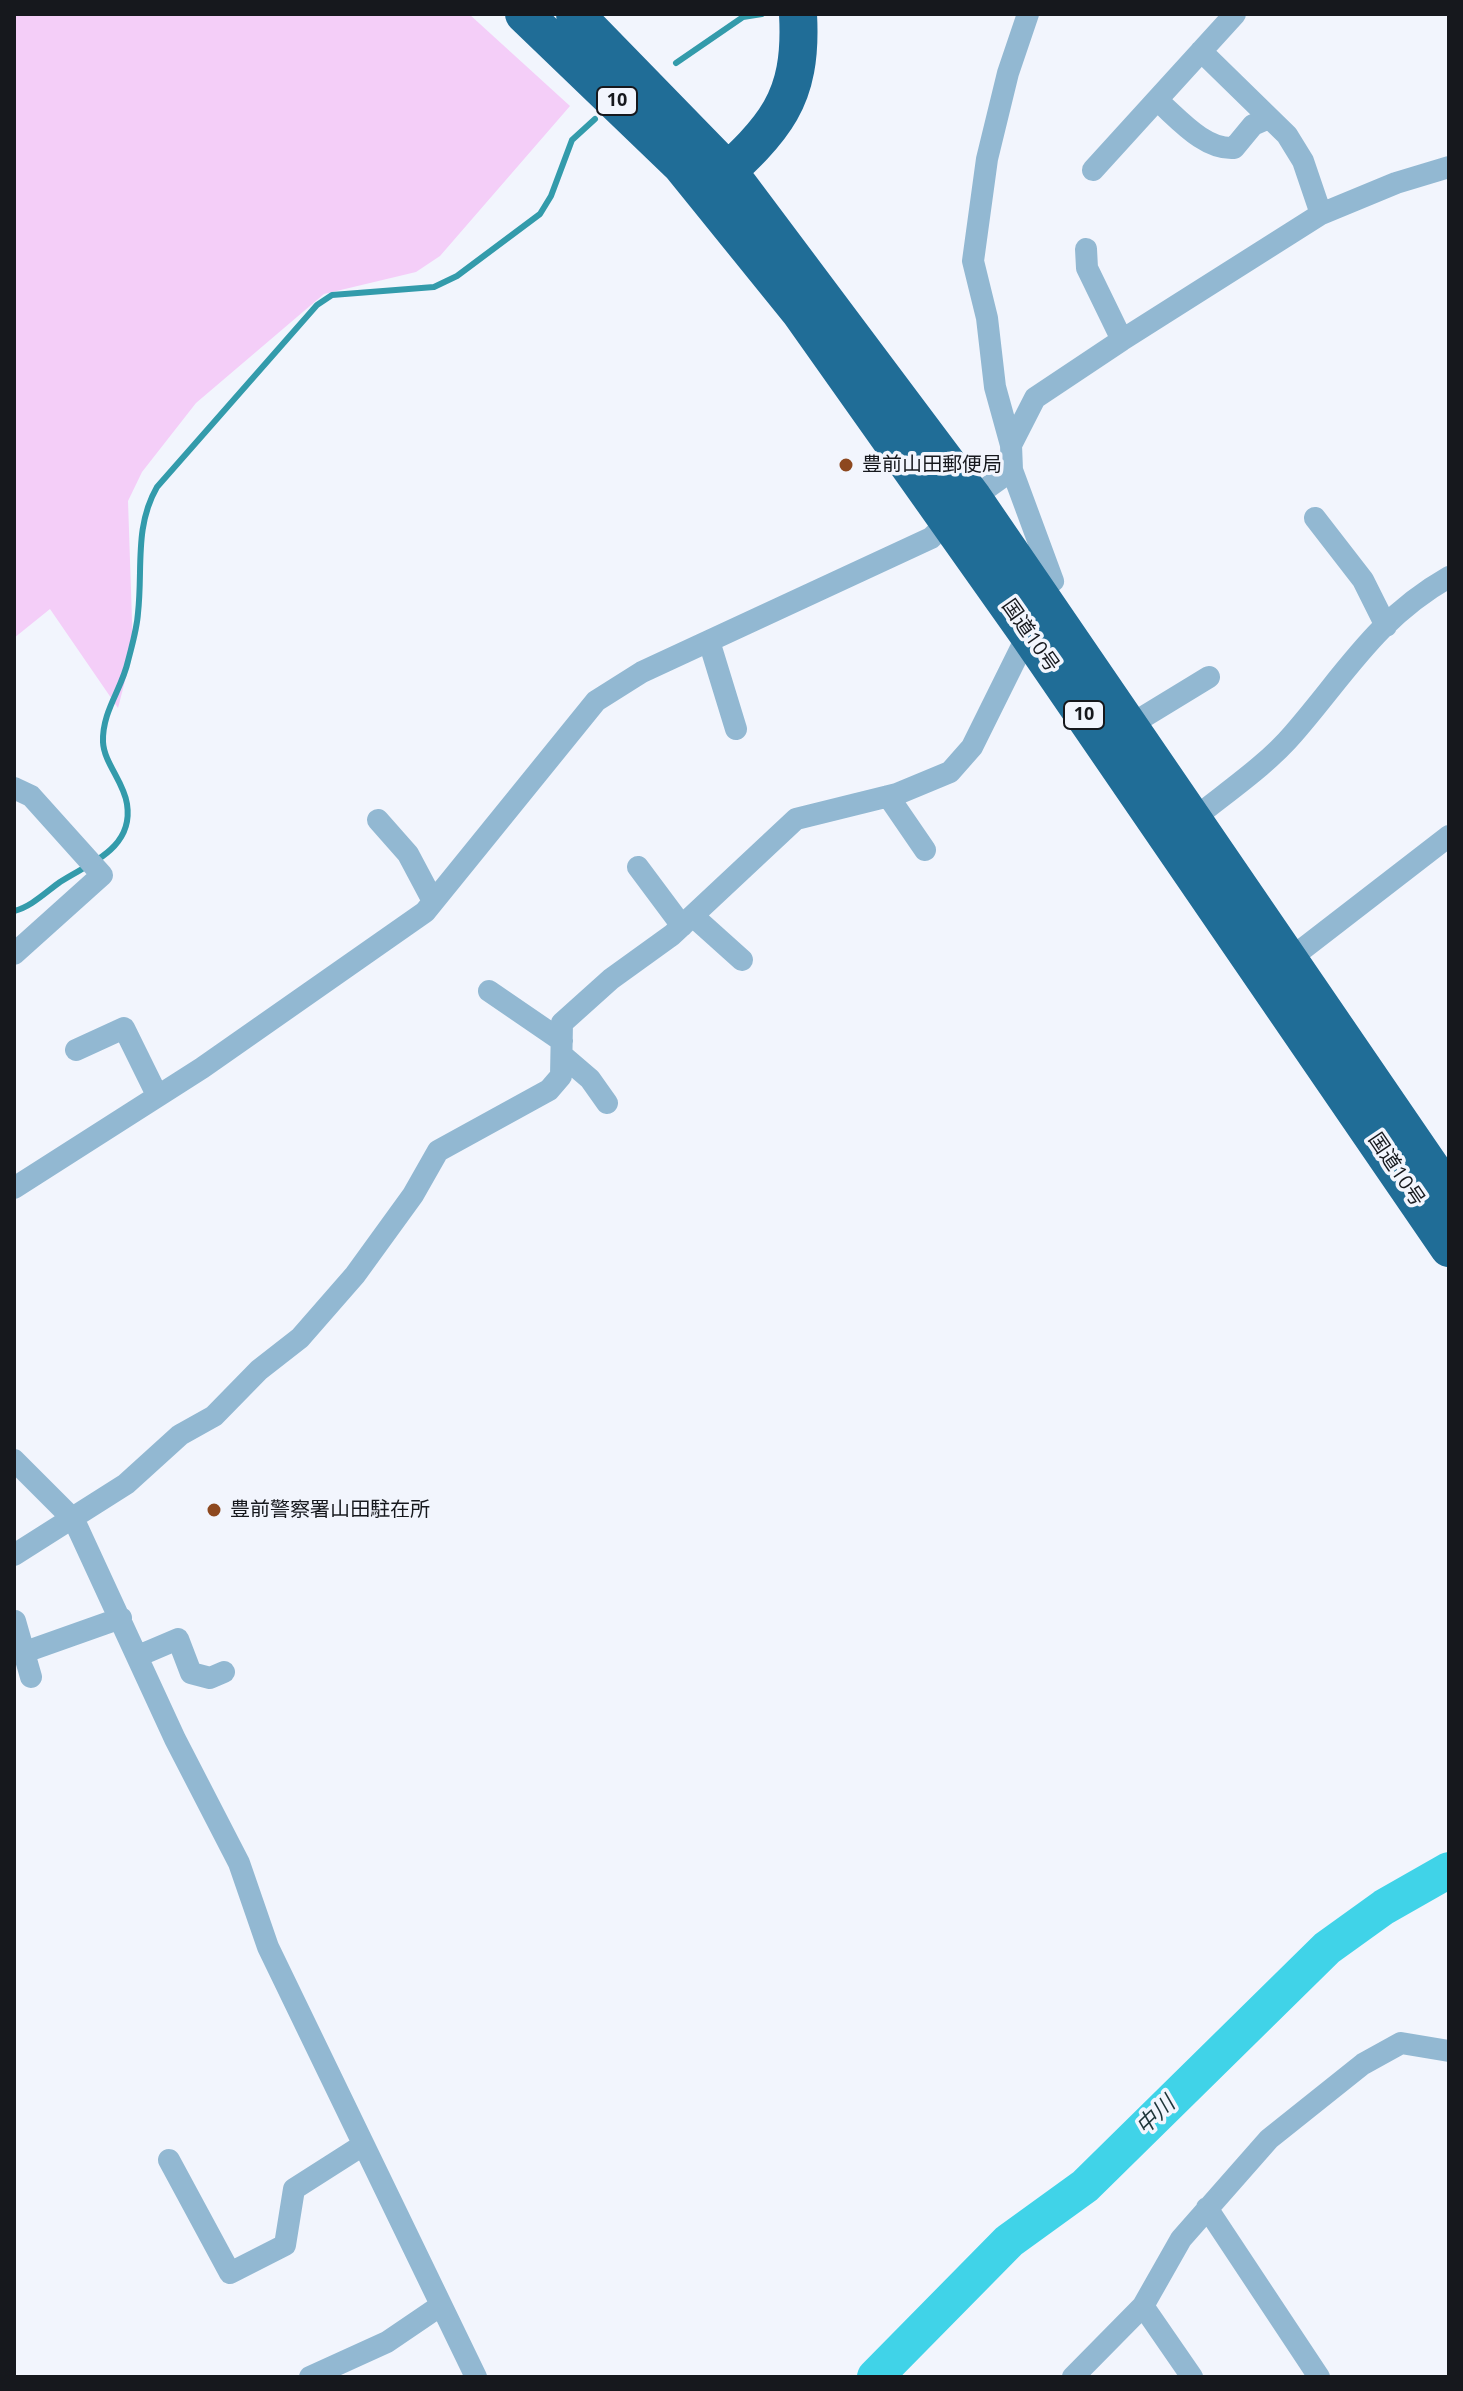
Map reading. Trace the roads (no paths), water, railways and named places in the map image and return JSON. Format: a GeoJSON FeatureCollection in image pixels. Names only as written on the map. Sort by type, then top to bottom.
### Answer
{"type":"FeatureCollection","features":[{"type":"Feature","properties":{"kind":"highway","name":"国道10号"},"geometry":{"type":"LineString","coordinates":[[524,14],[626,111],[716,182]]}},
{"type":"Feature","properties":{"kind":"highway","name":"国道10号"},"geometry":{"type":"LineString","coordinates":[[575,14],[716,182],[960,509],[1037,596],[1191,821],[1276,969],[1449,1248]]}},
{"type":"Feature","properties":{"kind":"highway"},"geometry":{"type":"LineString","coordinates":[[716,182],[757,146],[794,82],[798,65],[798,14]]}},
{"type":"Feature","properties":{"kind":"highway","name":"国道10号"},"geometry":{"type":"LineString","coordinates":[[960,509],[1028,634],[1276,969],[1449,1194]]}},
{"type":"Feature","properties":{"kind":"street"},"geometry":{"type":"LineString","coordinates":[[14,1555],[74,1520],[126,1484],[180,1435],[214,1416],[259,1370],[300,1338],[355,1275],[413,1195],[438,1151],[549,1090],[561,1076],[562,1023],[611,979],[688,921],[772,839],[796,819],[888,796],[950,772],[965,756],[1028,634],[1037,596],[1053,581],[1012,470],[1011,445],[995,387],[987,318],[973,261],[987,159],[1028,14]]}},
{"type":"Feature","properties":{"kind":"street"},"geometry":{"type":"LineString","coordinates":[[1093,170],[1235,14]]}},
{"type":"Feature","properties":{"kind":"street"},"geometry":{"type":"LineString","coordinates":[[1201,51],[1287,135],[1303,161],[1321,214]]}},
{"type":"Feature","properties":{"kind":"street"},"geometry":{"type":"LineString","coordinates":[[1157,100],[1205,140],[1224,149],[1234,148],[1253,125],[1269,118]]}},
{"type":"Feature","properties":{"kind":"street"},"geometry":{"type":"LineString","coordinates":[[1011,445],[1035,398],[1122,340],[1321,214],[1396,183],[1449,167]]}},
{"type":"Feature","properties":{"kind":"street"},"geometry":{"type":"LineString","coordinates":[[1086,249],[1087,268],[1122,340]]}},
{"type":"Feature","properties":{"kind":"street"},"geometry":{"type":"LineString","coordinates":[[14,1188],[202,1068],[425,912],[596,701],[642,672],[931,538],[960,509],[1012,470]]}},
{"type":"Feature","properties":{"kind":"street"},"geometry":{"type":"LineString","coordinates":[[1315,518],[1363,580],[1386,626]]}},
{"type":"Feature","properties":{"kind":"street"},"geometry":{"type":"LineString","coordinates":[[1191,821],[1293,735],[1352,658],[1420,594],[1449,577]]}},
{"type":"Feature","properties":{"kind":"street"},"geometry":{"type":"LineString","coordinates":[[709,641],[736,729]]}},
{"type":"Feature","properties":{"kind":"street"},"geometry":{"type":"LineString","coordinates":[[1127,727],[1209,677]]}},
{"type":"Feature","properties":{"kind":"street"},"geometry":{"type":"LineString","coordinates":[[14,788],[31,796],[102,875],[14,954]]}},
{"type":"Feature","properties":{"kind":"street"},"geometry":{"type":"LineString","coordinates":[[888,796],[925,850]]}},
{"type":"Feature","properties":{"kind":"street"},"geometry":{"type":"LineString","coordinates":[[378,820],[408,854],[433,901]]}},
{"type":"Feature","properties":{"kind":"street"},"geometry":{"type":"LineString","coordinates":[[1276,969],[1449,836]]}},
{"type":"Feature","properties":{"kind":"street"},"geometry":{"type":"LineString","coordinates":[[638,867],[688,921],[742,960]]}},
{"type":"Feature","properties":{"kind":"street"},"geometry":{"type":"LineString","coordinates":[[489,991],[562,1048],[607,1103]]}},
{"type":"Feature","properties":{"kind":"street"},"geometry":{"type":"LineString","coordinates":[[76,1050],[124,1028],[157,1095]]}},
{"type":"Feature","properties":{"kind":"street"},"geometry":{"type":"LineString","coordinates":[[14,1460],[74,1520],[175,1739],[239,1863],[268,1947],[476,2377]]}},
{"type":"Feature","properties":{"kind":"street"},"geometry":{"type":"LineString","coordinates":[[25,1652],[121,1618]]}},
{"type":"Feature","properties":{"kind":"street"},"geometry":{"type":"LineString","coordinates":[[15,1621],[31,1677]]}},
{"type":"Feature","properties":{"kind":"street"},"geometry":{"type":"LineString","coordinates":[[138,1656],[178,1639],[191,1673],[210,1678],[224,1672]]}},
{"type":"Feature","properties":{"kind":"street"},"geometry":{"type":"LineString","coordinates":[[1073,2377],[1143,2306],[1181,2239],[1269,2139],[1363,2064],[1401,2043],[1449,2051]]}},
{"type":"Feature","properties":{"kind":"street"},"geometry":{"type":"LineString","coordinates":[[169,2160],[230,2273],[285,2245],[294,2189],[363,2145]]}},
{"type":"Feature","properties":{"kind":"street"},"geometry":{"type":"LineString","coordinates":[[1207,2208],[1319,2377]]}},
{"type":"Feature","properties":{"kind":"street"},"geometry":{"type":"LineString","coordinates":[[310,2377],[387,2342],[440,2306]]}},
{"type":"Feature","properties":{"kind":"street"},"geometry":{"type":"LineString","coordinates":[[1143,2306],[1192,2377]]}},
{"type":"Feature","properties":{"kind":"waterway"},"geometry":{"type":"LineString","coordinates":[[676,63],[743,17],[762,14]]}},
{"type":"Feature","properties":{"kind":"waterway"},"geometry":{"type":"LineString","coordinates":[[14,911],[32,903],[96,861],[117,843],[124,832],[127,804],[104,750],[104,731],[135,631],[142,533],[157,487],[317,305],[332,295],[434,287],[457,276],[540,214],[551,196],[572,140],[595,119]]}},
{"type":"Feature","properties":{"kind":"waterway","name":"中川"},"geometry":{"type":"LineString","coordinates":[[875,2377],[1009,2241],[1085,2186],[1327,1948],[1384,1907],[1449,1870]]}},
{"type":"Feature","properties":{"kind":"place","name":"豊前山田郵便局"},"geometry":{"type":"Point","coordinates":[846,465]}},
{"type":"Feature","properties":{"kind":"place","name":"豊前警察署山田駐在所"},"geometry":{"type":"Point","coordinates":[214,1510]}}]}
